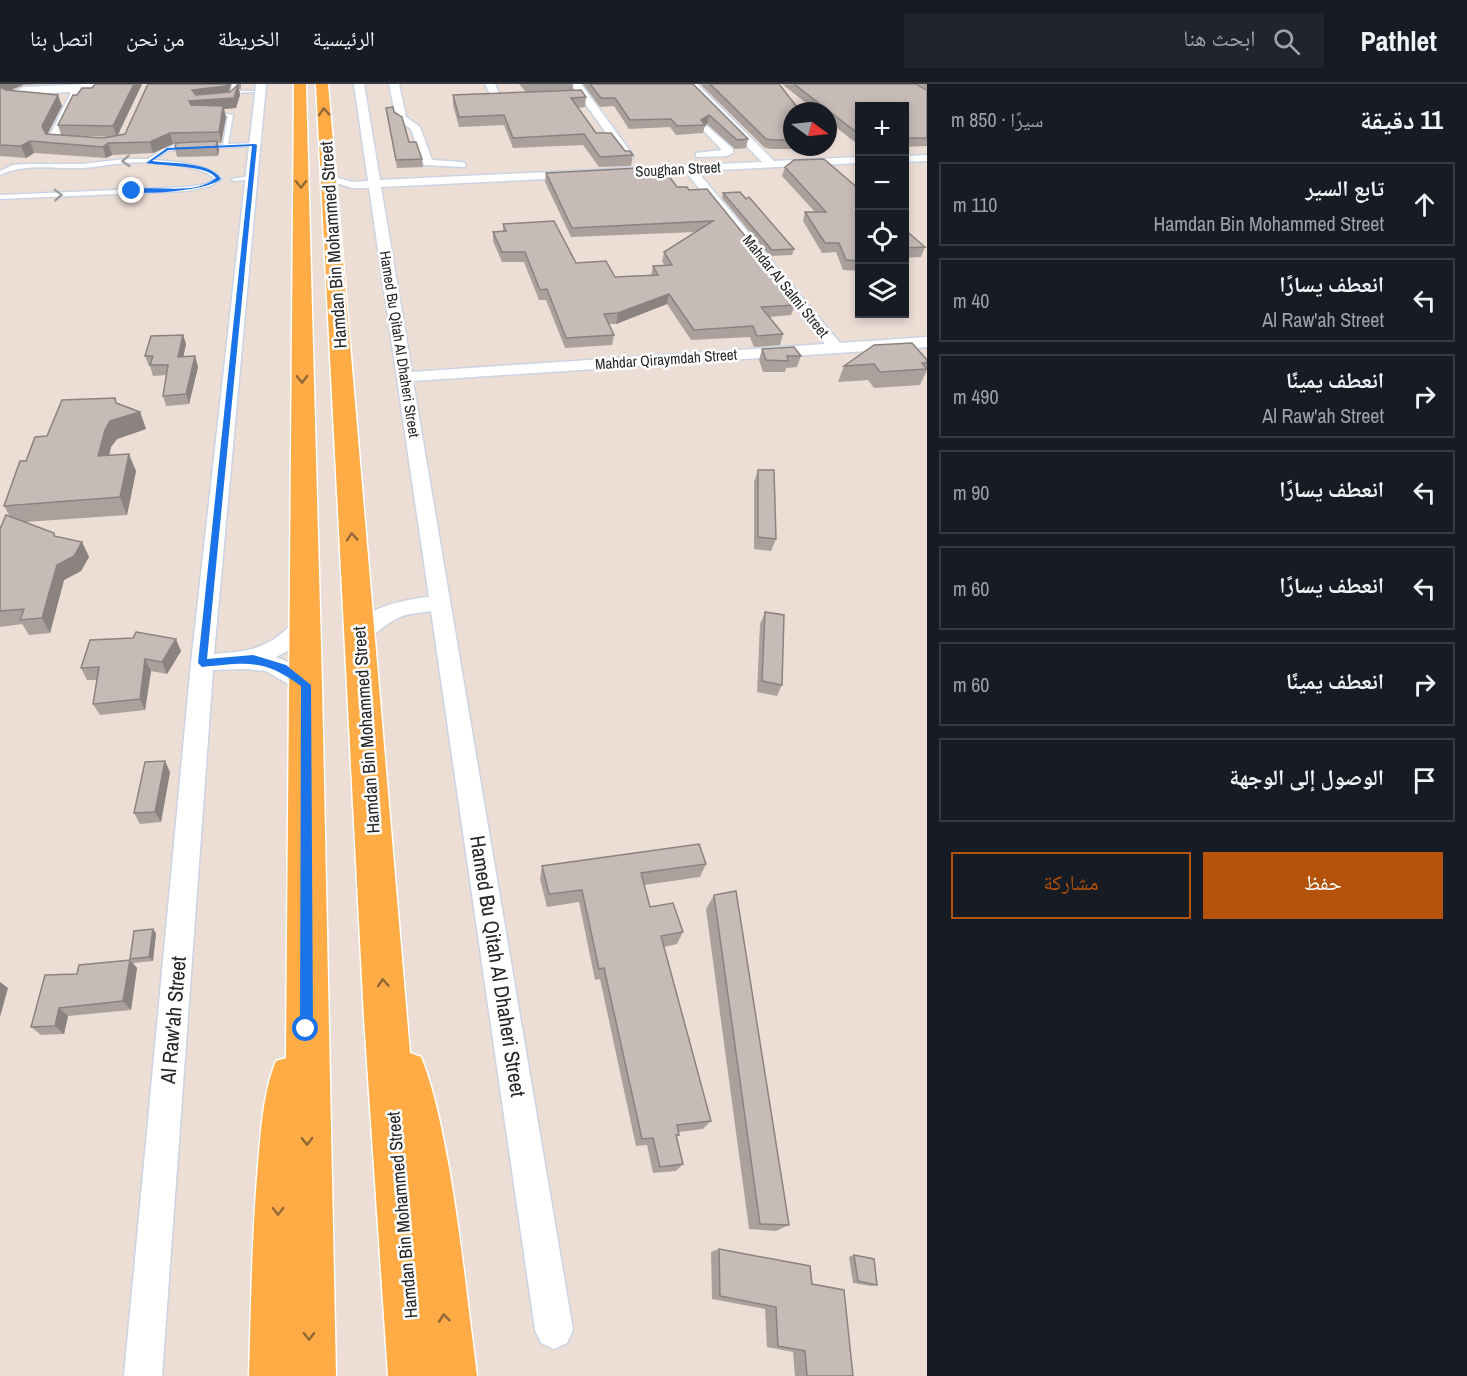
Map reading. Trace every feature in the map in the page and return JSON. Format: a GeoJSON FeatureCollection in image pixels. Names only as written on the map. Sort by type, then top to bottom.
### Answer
{"type":"FeatureCollection","features":[{"type":"Feature","properties":{"kind":"main road","name":"Hamdan Bin Mohammed Street"},"geometry":{"type":"LineString","coordinates":[[300,84],[306,685],[309,1376]]}},
{"type":"Feature","properties":{"kind":"main road","name":"Hamdan Bin Mohammed Street"},"geometry":{"type":"LineString","coordinates":[[322,84],[346,185],[356,589],[385,1018],[415,1376]]}},
{"type":"Feature","properties":{"kind":"main road"},"geometry":{"type":"LineString","coordinates":[[385,1018],[402,1064],[416,1114],[426,1170],[450,1376]]}},
{"type":"Feature","properties":{"kind":"main road"},"geometry":{"type":"LineString","coordinates":[[276,1376],[278,1183],[282,1138],[292,1076],[306,1029]]}},
{"type":"Feature","properties":{"kind":"street"},"geometry":{"type":"LineString","coordinates":[[77,89],[59,101],[10,95],[20,90],[41,87],[77,89],[101,84]]}},
{"type":"Feature","properties":{"kind":"street"},"geometry":{"type":"LineString","coordinates":[[490,84],[492,98],[507,98]]}},
{"type":"Feature","properties":{"kind":"street"},"geometry":{"type":"LineString","coordinates":[[576,84],[578,95],[629,158]]}},
{"type":"Feature","properties":{"kind":"street"},"geometry":{"type":"LineString","coordinates":[[692,84],[772,165]]}},
{"type":"Feature","properties":{"kind":"street","name":"Al Raw'ah Street"},"geometry":{"type":"LineString","coordinates":[[144,1376],[243,178],[255,145],[260,87]]}},
{"type":"Feature","properties":{"kind":"street"},"geometry":{"type":"LineString","coordinates":[[393,91],[401,118],[415,127],[428,163],[435,165],[470,164]]}},
{"type":"Feature","properties":{"kind":"street","name":"Hamed Bu Qitah Al Dhaheri Street"},"geometry":{"type":"LineString","coordinates":[[363,92],[346,185],[406,377],[554,1330]]}},
{"type":"Feature","properties":{"kind":"street"},"geometry":{"type":"LineString","coordinates":[[59,101],[53,140],[96,144]]}},
{"type":"Feature","properties":{"kind":"street"},"geometry":{"type":"LineString","coordinates":[[688,162],[728,152],[707,129]]}},
{"type":"Feature","properties":{"kind":"street"},"geometry":{"type":"LineString","coordinates":[[909,159],[927,158]]}},
{"type":"Feature","properties":{"kind":"street","name":"Soughan Street"},"geometry":{"type":"LineString","coordinates":[[346,185],[688,162],[772,165],[855,160]]}},
{"type":"Feature","properties":{"kind":"street","name":"Mahdar Al Salmi Street"},"geometry":{"type":"LineString","coordinates":[[688,162],[837,349]]}},
{"type":"Feature","properties":{"kind":"street","name":"Mahdar Qiraymdah Street"},"geometry":{"type":"LineString","coordinates":[[406,377],[927,342]]}},
{"type":"Feature","properties":{"kind":"street"},"geometry":{"type":"LineString","coordinates":[[356,589],[377,600],[401,607]]}},
{"type":"Feature","properties":{"kind":"street"},"geometry":{"type":"LineString","coordinates":[[360,633],[379,618],[401,607],[442,603]]}},
{"type":"Feature","properties":{"kind":"street"},"geometry":{"type":"LineString","coordinates":[[253,659],[283,644],[305,625]]}},
{"type":"Feature","properties":{"kind":"street"},"geometry":{"type":"LineString","coordinates":[[202,663],[253,659],[283,668],[306,685]]}},
{"type":"Feature","properties":{"kind":"lane"},"geometry":{"type":"LineString","coordinates":[[223,101],[232,99],[234,84]]}},
{"type":"Feature","properties":{"kind":"lane"},"geometry":{"type":"LineString","coordinates":[[234,92],[260,87]]}},
{"type":"Feature","properties":{"kind":"lane"},"geometry":{"type":"LineString","coordinates":[[205,113],[231,115],[225,146]]}},
{"type":"Feature","properties":{"kind":"lane"},"geometry":{"type":"LineString","coordinates":[[148,162],[169,148],[255,145]]}},
{"type":"Feature","properties":{"kind":"lane"},"geometry":{"type":"LineString","coordinates":[[0,173],[4,169],[16,166],[84,166],[130,160],[202,168],[215,173],[218,179]]}},
{"type":"Feature","properties":{"kind":"lane"},"geometry":{"type":"LineString","coordinates":[[0,197],[187,189],[208,185],[218,179],[227,179]]}},
{"type":"Feature","properties":{"kind":"building"},"geometry":{"type":"Polygon","coordinates":[[[95,84],[134,84],[113,126],[58,125],[73,95],[77,95],[82,88],[92,88],[95,84]]]}},
{"type":"Feature","properties":{"kind":"building"},"geometry":{"type":"Polygon","coordinates":[[[148,84],[227,84],[226,86],[192,90],[196,95],[230,92],[238,85],[234,98],[189,101],[191,105],[223,106],[219,132],[170,133],[150,142],[108,143],[103,147],[30,141],[21,146],[0,145],[0,87],[6,90],[58,95],[42,126],[46,134],[104,138],[125,134],[148,84]]]}},
{"type":"Feature","properties":{"kind":"building"},"geometry":{"type":"Polygon","coordinates":[[[590,84],[693,84],[748,139],[737,140],[709,115],[701,120],[705,125],[677,126],[671,119],[630,120],[615,98],[601,98],[590,84]]]}},
{"type":"Feature","properties":{"kind":"building"},"geometry":{"type":"Polygon","coordinates":[[[710,84],[779,84],[793,102],[783,102],[783,140],[766,139],[710,84]]]}},
{"type":"Feature","properties":{"kind":"building"},"geometry":{"type":"Polygon","coordinates":[[[794,84],[916,84],[927,90],[927,138],[909,138],[909,102],[855,102],[855,131],[837,117],[837,102],[817,102],[794,84]]]}},
{"type":"Feature","properties":{"kind":"building"},"geometry":{"type":"Polygon","coordinates":[[[581,90],[586,97],[571,98],[596,133],[611,133],[625,151],[630,151],[633,155],[600,157],[584,134],[513,138],[504,115],[459,117],[453,95],[581,90]]]}},
{"type":"Feature","properties":{"kind":"building"},"geometry":{"type":"Polygon","coordinates":[[[393,107],[394,112],[402,117],[409,142],[416,142],[422,159],[396,160],[386,108],[393,107]]]}},
{"type":"Feature","properties":{"kind":"building"},"geometry":{"type":"Polygon","coordinates":[[[217,141],[216,147],[175,148],[176,143],[217,141]]]}},
{"type":"Feature","properties":{"kind":"building"},"geometry":{"type":"Polygon","coordinates":[[[824,159],[855,186],[855,261],[846,260],[839,243],[825,243],[805,212],[826,212],[785,167],[794,160],[824,159]]]}},
{"type":"Feature","properties":{"kind":"building"},"geometry":{"type":"Polygon","coordinates":[[[639,168],[642,172],[665,171],[677,187],[687,187],[689,190],[707,189],[754,247],[750,247],[758,257],[756,257],[795,305],[761,307],[783,334],[757,336],[753,326],[694,330],[669,294],[618,313],[604,314],[614,335],[566,338],[547,289],[540,290],[525,252],[502,252],[493,232],[506,231],[503,224],[554,221],[576,263],[606,261],[615,277],[658,275],[653,266],[672,265],[664,252],[713,221],[572,228],[546,173],[639,168]]]}},
{"type":"Feature","properties":{"kind":"building"},"geometry":{"type":"Polygon","coordinates":[[[740,192],[746,199],[749,197],[794,249],[772,250],[723,193],[740,192]]]}},
{"type":"Feature","properties":{"kind":"building"},"geometry":{"type":"Polygon","coordinates":[[[909,233],[925,247],[909,248],[909,233]]]}},
{"type":"Feature","properties":{"kind":"building"},"geometry":{"type":"Polygon","coordinates":[[[183,335],[178,357],[195,356],[186,394],[163,396],[168,365],[150,365],[153,356],[145,356],[151,336],[183,335]]]}},
{"type":"Feature","properties":{"kind":"building"},"geometry":{"type":"Polygon","coordinates":[[[912,343],[927,360],[927,363],[922,363],[927,369],[880,372],[874,364],[844,366],[874,345],[912,343]]]}},
{"type":"Feature","properties":{"kind":"building"},"geometry":{"type":"Polygon","coordinates":[[[794,347],[801,356],[787,356],[788,361],[766,360],[762,349],[794,347]]]}},
{"type":"Feature","properties":{"kind":"building"},"geometry":{"type":"Polygon","coordinates":[[[115,398],[116,403],[140,412],[110,421],[105,430],[98,456],[129,454],[120,497],[4,506],[20,461],[26,461],[35,437],[47,436],[62,400],[115,398]]]}},
{"type":"Feature","properties":{"kind":"building"},"geometry":{"type":"Polygon","coordinates":[[[758,470],[774,470],[776,539],[758,537],[758,470]]]}},
{"type":"Feature","properties":{"kind":"building"},"geometry":{"type":"Polygon","coordinates":[[[6,515],[54,533],[54,536],[82,542],[74,556],[57,565],[42,618],[20,620],[24,609],[0,611],[0,529],[6,515]]]}},
{"type":"Feature","properties":{"kind":"building"},"geometry":{"type":"Polygon","coordinates":[[[765,612],[784,615],[782,685],[762,681],[765,612]]]}},
{"type":"Feature","properties":{"kind":"building"},"geometry":{"type":"Polygon","coordinates":[[[136,632],[176,639],[162,662],[145,659],[140,699],[93,704],[99,667],[81,668],[90,640],[133,638],[136,632]]]}},
{"type":"Feature","properties":{"kind":"building"},"geometry":{"type":"Polygon","coordinates":[[[165,761],[155,812],[134,813],[145,762],[165,761]]]}},
{"type":"Feature","properties":{"kind":"building"},"geometry":{"type":"Polygon","coordinates":[[[699,844],[706,864],[641,873],[650,907],[673,903],[683,932],[661,936],[711,1121],[677,1125],[679,1135],[676,1135],[683,1164],[660,1167],[653,1138],[642,1139],[604,968],[599,969],[582,890],[549,894],[542,866],[699,844]]]}},
{"type":"Feature","properties":{"kind":"building"},"geometry":{"type":"Polygon","coordinates":[[[736,891],[789,1225],[760,1224],[714,895],[736,891]]]}},
{"type":"Feature","properties":{"kind":"building"},"geometry":{"type":"Polygon","coordinates":[[[153,929],[149,957],[130,959],[134,931],[153,929]]]}},
{"type":"Feature","properties":{"kind":"building"},"geometry":{"type":"Polygon","coordinates":[[[130,960],[123,1001],[59,1008],[55,1026],[31,1027],[45,975],[77,974],[79,965],[130,960]]]}},
{"type":"Feature","properties":{"kind":"building"},"geometry":{"type":"Polygon","coordinates":[[[719,1249],[810,1266],[812,1284],[844,1290],[853,1376],[807,1376],[805,1351],[778,1346],[776,1307],[720,1296],[719,1249]]]}},
{"type":"Feature","properties":{"kind":"building"},"geometry":{"type":"Polygon","coordinates":[[[854,1255],[874,1259],[877,1285],[858,1281],[854,1255]]]}},
{"type":"Feature","properties":{"kind":"route"},"geometry":{"type":"LineString","coordinates":[[132,191],[187,189],[201,187],[219,179],[215,173],[202,168],[148,162],[167,149],[255,145],[202,663],[253,659],[268,662],[296,675],[306,685],[306,1029]]}}]}
